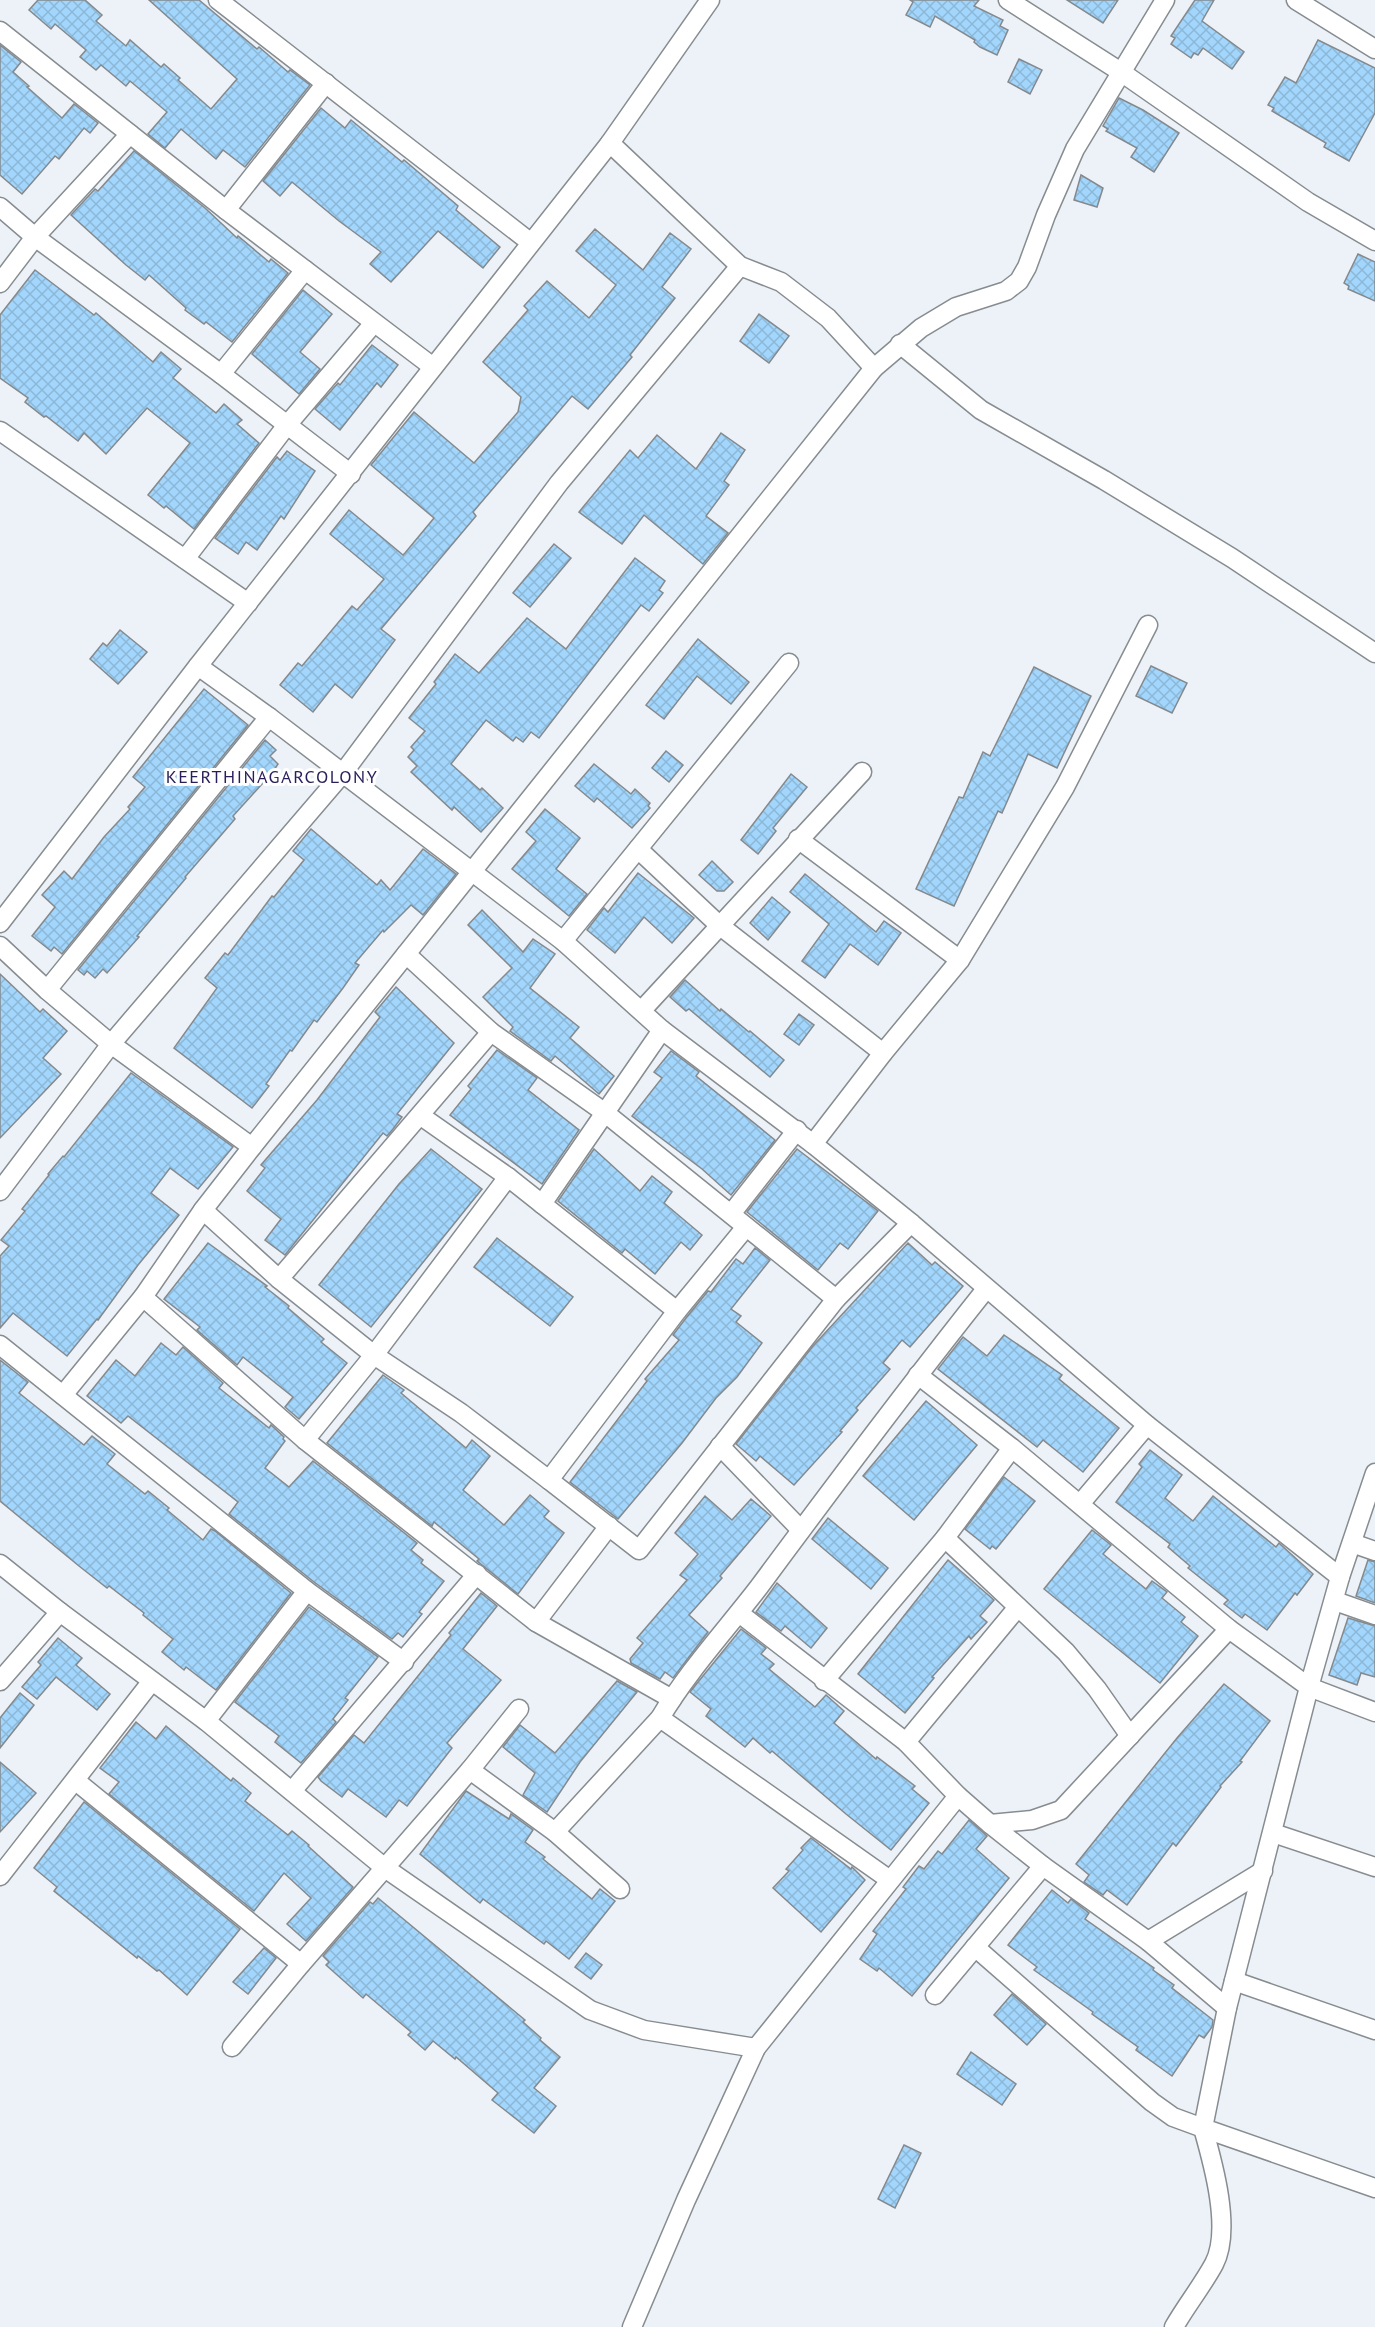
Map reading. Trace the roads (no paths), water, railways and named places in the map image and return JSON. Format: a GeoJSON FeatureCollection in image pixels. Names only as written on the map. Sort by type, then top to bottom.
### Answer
{"type":"FeatureCollection","features":[{"type":"Feature","properties":{"kind":"street"},"geometry":{"type":"LineString","coordinates":[[218,0],[530,242]]}},
{"type":"Feature","properties":{"kind":"street"},"geometry":{"type":"LineString","coordinates":[[0,921],[530,242],[610,143],[710,0]]}},
{"type":"Feature","properties":{"kind":"street"},"geometry":{"type":"LineString","coordinates":[[1008,0],[1121,72],[1308,202],[1375,241]]}},
{"type":"Feature","properties":{"kind":"street"},"geometry":{"type":"LineString","coordinates":[[63,1395],[143,1297],[202,1210],[874,368],[921,328],[956,307],[1006,291],[1019,281],[1027,267],[1075,149],[1165,0]]}},
{"type":"Feature","properties":{"kind":"street"},"geometry":{"type":"LineString","coordinates":[[1296,0],[1375,49]]}},
{"type":"Feature","properties":{"kind":"street"},"geometry":{"type":"LineString","coordinates":[[0,31],[226,210],[433,367]]}},
{"type":"Feature","properties":{"kind":"street"},"geometry":{"type":"LineString","coordinates":[[226,210],[326,83]]}},
{"type":"Feature","properties":{"kind":"street"},"geometry":{"type":"LineString","coordinates":[[0,284],[35,237],[130,134]]}},
{"type":"Feature","properties":{"kind":"street"},"geometry":{"type":"LineString","coordinates":[[610,143],[740,266],[781,282],[828,318],[874,368]]}},
{"type":"Feature","properties":{"kind":"street"},"geometry":{"type":"LineString","coordinates":[[0,207],[35,237],[221,374],[351,474]]}},
{"type":"Feature","properties":{"kind":"street"},"geometry":{"type":"LineString","coordinates":[[0,1191],[111,1044],[343,773],[560,483],[740,266]]}},
{"type":"Feature","properties":{"kind":"street"},"geometry":{"type":"LineString","coordinates":[[221,374],[305,270]]}},
{"type":"Feature","properties":{"kind":"street"},"geometry":{"type":"LineString","coordinates":[[185,559],[287,425],[374,323]]}},
{"type":"Feature","properties":{"kind":"street"},"geometry":{"type":"LineString","coordinates":[[900,344],[981,410],[1104,480],[1232,558],[1375,653]]}},
{"type":"Feature","properties":{"kind":"street"},"geometry":{"type":"LineString","coordinates":[[0,431],[248,603]]}},
{"type":"Feature","properties":{"kind":"street"},"geometry":{"type":"LineString","coordinates":[[813,1143],[960,960],[1065,787],[1148,625]]}},
{"type":"Feature","properties":{"kind":"street"},"geometry":{"type":"LineString","coordinates":[[563,941],[789,663]]}},
{"type":"Feature","properties":{"kind":"street"},"geometry":{"type":"LineString","coordinates":[[198,666],[269,717],[563,941],[662,1030],[797,1130],[911,1223],[1147,1425],[1340,1576]]}},
{"type":"Feature","properties":{"kind":"street"},"geometry":{"type":"LineString","coordinates":[[47,990],[269,717]]}},
{"type":"Feature","properties":{"kind":"street"},"geometry":{"type":"LineString","coordinates":[[642,1010],[862,772]]}},
{"type":"Feature","properties":{"kind":"street"},"geometry":{"type":"LineString","coordinates":[[798,840],[960,960]]}},
{"type":"Feature","properties":{"kind":"street"},"geometry":{"type":"LineString","coordinates":[[638,849],[719,925],[883,1053]]}},
{"type":"Feature","properties":{"kind":"street"},"geometry":{"type":"LineString","coordinates":[[0,946],[47,990],[111,1044],[252,1147]]}},
{"type":"Feature","properties":{"kind":"street"},"geometry":{"type":"LineString","coordinates":[[406,954],[491,1032],[604,1112],[836,1299]]}},
{"type":"Feature","properties":{"kind":"street"},"geometry":{"type":"LineString","coordinates":[[542,1204],[662,1030]]}},
{"type":"Feature","properties":{"kind":"street"},"geometry":{"type":"LineString","coordinates":[[279,1279],[491,1032]]}},
{"type":"Feature","properties":{"kind":"street"},"geometry":{"type":"LineString","coordinates":[[421,1116],[508,1177],[677,1311]]}},
{"type":"Feature","properties":{"kind":"street"},"geometry":{"type":"LineString","coordinates":[[731,1214],[797,1130]]}},
{"type":"Feature","properties":{"kind":"street"},"geometry":{"type":"LineString","coordinates":[[304,1440],[374,1355],[508,1177]]}},
{"type":"Feature","properties":{"kind":"street"},"geometry":{"type":"LineString","coordinates":[[202,1210],[279,1279],[374,1355],[461,1413],[639,1550],[836,1299],[911,1223]]}},
{"type":"Feature","properties":{"kind":"street"},"geometry":{"type":"LineString","coordinates":[[549,1480],[677,1311],[746,1227]]}},
{"type":"Feature","properties":{"kind":"street"},"geometry":{"type":"LineString","coordinates":[[555,1832],[660,1718],[672,1699],[918,1375],[986,1289]]}},
{"type":"Feature","properties":{"kind":"street"},"geometry":{"type":"LineString","coordinates":[[143,1297],[304,1440],[536,1622],[672,1699]]}},
{"type":"Feature","properties":{"kind":"street"},"geometry":{"type":"LineString","coordinates":[[0,1345],[307,1591],[404,1662]]}},
{"type":"Feature","properties":{"kind":"street"},"geometry":{"type":"LineString","coordinates":[[918,1375],[1012,1448],[1229,1629],[1309,1687],[1375,1712]]}},
{"type":"Feature","properties":{"kind":"street"},"geometry":{"type":"LineString","coordinates":[[1080,1504],[1147,1425]]}},
{"type":"Feature","properties":{"kind":"street"},"geometry":{"type":"LineString","coordinates":[[720,1446],[801,1530]]}},
{"type":"Feature","properties":{"kind":"street"},"geometry":{"type":"LineString","coordinates":[[824,1681],[945,1538],[1012,1448]]}},
{"type":"Feature","properties":{"kind":"street"},"geometry":{"type":"LineString","coordinates":[[1174,2327],[1215,2263],[1221,2234],[1215,2171],[1203,2128],[1227,2008],[1309,1687],[1335,1601],[1340,1576],[1375,1473]]}},
{"type":"Feature","properties":{"kind":"street"},"geometry":{"type":"LineString","coordinates":[[536,1622],[609,1526]]}},
{"type":"Feature","properties":{"kind":"street"},"geometry":{"type":"LineString","coordinates":[[945,1538],[1066,1652],[1097,1689],[1130,1736]]}},
{"type":"Feature","properties":{"kind":"street"},"geometry":{"type":"LineString","coordinates":[[1352,1543],[1375,1551]]}},
{"type":"Feature","properties":{"kind":"street"},"geometry":{"type":"LineString","coordinates":[[0,1564],[60,1612],[206,1721],[385,1868],[590,2010],[644,2030],[756,2048]]}},
{"type":"Feature","properties":{"kind":"street"},"geometry":{"type":"LineString","coordinates":[[292,1791],[477,1574]]}},
{"type":"Feature","properties":{"kind":"street"},"geometry":{"type":"LineString","coordinates":[[206,1721],[307,1591]]}},
{"type":"Feature","properties":{"kind":"street"},"geometry":{"type":"LineString","coordinates":[[1335,1601],[1375,1615]]}},
{"type":"Feature","properties":{"kind":"street"},"geometry":{"type":"LineString","coordinates":[[906,1742],[1018,1607]]}},
{"type":"Feature","properties":{"kind":"street"},"geometry":{"type":"LineString","coordinates":[[0,1681],[60,1612]]}},
{"type":"Feature","properties":{"kind":"street"},"geometry":{"type":"LineString","coordinates":[[739,1613],[824,1681],[906,1742],[958,1796],[990,1824],[1043,1866],[1148,1941],[1227,2008]]}},
{"type":"Feature","properties":{"kind":"street"},"geometry":{"type":"LineString","coordinates":[[990,1824],[1032,1820],[1061,1810],[1229,1629]]}},
{"type":"Feature","properties":{"kind":"street"},"geometry":{"type":"LineString","coordinates":[[0,1876],[152,1681]]}},
{"type":"Feature","properties":{"kind":"street"},"geometry":{"type":"LineString","coordinates":[[232,2047],[470,1770],[519,1709]]}},
{"type":"Feature","properties":{"kind":"street"},"geometry":{"type":"LineString","coordinates":[[660,1718],[890,1880]]}},
{"type":"Feature","properties":{"kind":"street"},"geometry":{"type":"LineString","coordinates":[[470,1770],[555,1832],[620,1889]]}},
{"type":"Feature","properties":{"kind":"street"},"geometry":{"type":"LineString","coordinates":[[76,1781],[301,1964]]}},
{"type":"Feature","properties":{"kind":"street"},"geometry":{"type":"LineString","coordinates":[[632,2327],[686,2200],[756,2048],[958,1796]]}},
{"type":"Feature","properties":{"kind":"street"},"geometry":{"type":"LineString","coordinates":[[1273,1833],[1375,1867]]}},
{"type":"Feature","properties":{"kind":"street"},"geometry":{"type":"LineString","coordinates":[[935,1995],[1043,1866]]}},
{"type":"Feature","properties":{"kind":"street"},"geometry":{"type":"LineString","coordinates":[[1148,1941],[1263,1871]]}},
{"type":"Feature","properties":{"kind":"street"},"geometry":{"type":"LineString","coordinates":[[975,1947],[1152,2102],[1173,2117],[1375,2188]]}},
{"type":"Feature","properties":{"kind":"street"},"geometry":{"type":"LineString","coordinates":[[1234,1981],[1375,2030]]}},
{"type":"Feature","properties":{"kind":"district","name":"KEERTHINAGARCOLONY"},"geometry":{"type":"Point","coordinates":[272,777]}}]}
